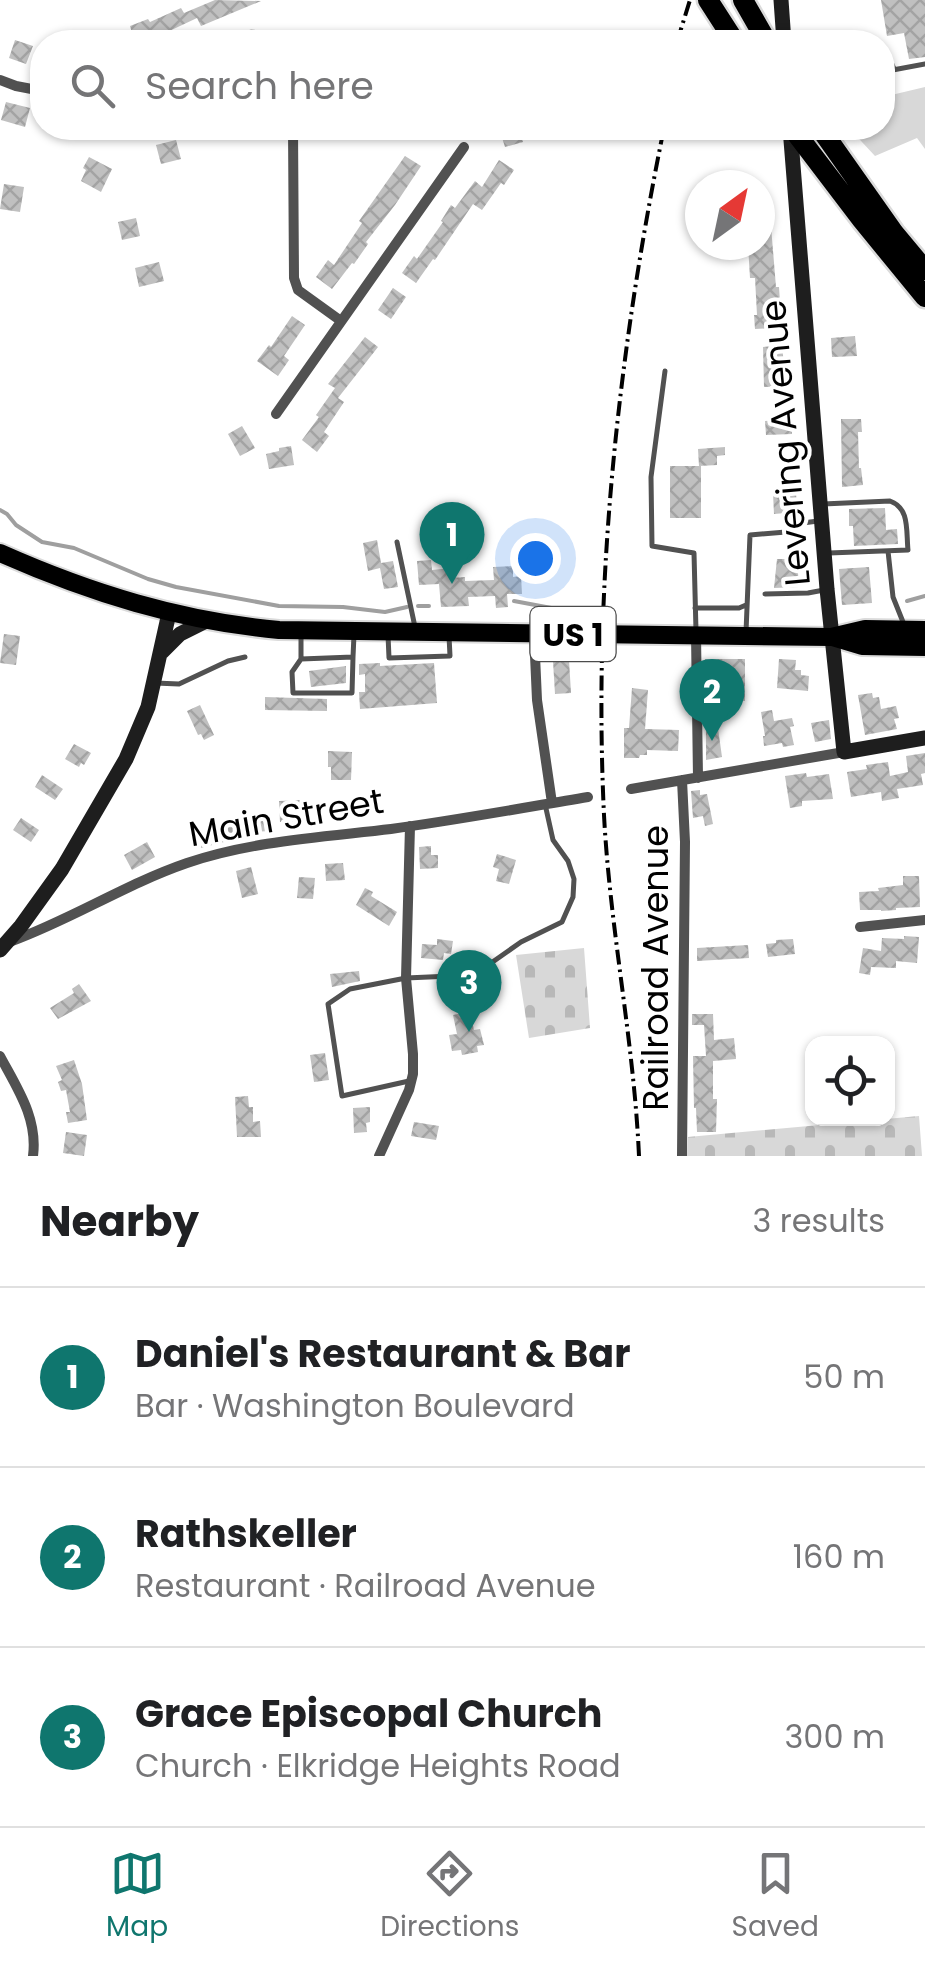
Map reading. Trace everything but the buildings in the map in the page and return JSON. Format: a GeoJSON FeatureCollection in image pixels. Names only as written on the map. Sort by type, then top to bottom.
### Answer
{"type":"FeatureCollection","features":[{"type":"Feature","properties":{"kind":"highway"},"geometry":{"type":"LineString","coordinates":[[708,0],[727,30]]}},
{"type":"Feature","properties":{"kind":"highway"},"geometry":{"type":"LineString","coordinates":[[743,0],[760,30]]}},
{"type":"Feature","properties":{"kind":"highway"},"geometry":{"type":"LineString","coordinates":[[802,140],[925,270]]}},
{"type":"Feature","properties":{"kind":"highway"},"geometry":{"type":"LineString","coordinates":[[827,140],[868,214],[925,297]]}},
{"type":"Feature","properties":{"kind":"main road","name":"US 1"},"geometry":{"type":"LineString","coordinates":[[0,553],[82,588],[169,614],[301,631],[831,637],[866,629],[916,630]]}},
{"type":"Feature","properties":{"kind":"main road","name":"US 1"},"geometry":{"type":"LineString","coordinates":[[831,637],[862,646],[925,646]]}},
{"type":"Feature","properties":{"kind":"street"},"geometry":{"type":"LineString","coordinates":[[781,0],[783,30]]}},
{"type":"Feature","properties":{"kind":"street"},"geometry":{"type":"LineString","coordinates":[[0,80],[30,89]]}},
{"type":"Feature","properties":{"kind":"street"},"geometry":{"type":"LineString","coordinates":[[293,140],[294,278],[298,290],[341,321]]}},
{"type":"Feature","properties":{"kind":"street","name":"Levering Avenue"},"geometry":{"type":"LineString","coordinates":[[792,140],[821,521],[844,752]]}},
{"type":"Feature","properties":{"kind":"street"},"geometry":{"type":"LineString","coordinates":[[276,414],[464,147]]}},
{"type":"Feature","properties":{"kind":"street"},"geometry":{"type":"LineString","coordinates":[[4,946],[62,869],[136,737],[155,683],[169,614]]}},
{"type":"Feature","properties":{"kind":"street"},"geometry":{"type":"LineString","coordinates":[[162,652],[180,634],[206,621]]}},
{"type":"Feature","properties":{"kind":"street"},"geometry":{"type":"LineString","coordinates":[[534,634],[549,804]]}},
{"type":"Feature","properties":{"kind":"street","name":"Railroad Avenue"},"geometry":{"type":"LineString","coordinates":[[696,634],[698,778]]}},
{"type":"Feature","properties":{"kind":"street"},"geometry":{"type":"LineString","coordinates":[[631,789],[925,738]]}},
{"type":"Feature","properties":{"kind":"street","name":"Railroad Avenue"},"geometry":{"type":"LineString","coordinates":[[682,780],[682,1156]]}},
{"type":"Feature","properties":{"kind":"street","name":"Main Street"},"geometry":{"type":"LineString","coordinates":[[4,946],[187,863],[267,845],[588,798]]}},
{"type":"Feature","properties":{"kind":"street"},"geometry":{"type":"LineString","coordinates":[[380,1156],[412,1081],[406,978],[410,826]]}},
{"type":"Feature","properties":{"kind":"street"},"geometry":{"type":"LineString","coordinates":[[860,927],[925,920]]}},
{"type":"Feature","properties":{"kind":"street"},"geometry":{"type":"LineString","coordinates":[[0,1056],[31,1117],[33,1156]]}},
{"type":"Feature","properties":{"kind":"lane"},"geometry":{"type":"LineString","coordinates":[[895,69],[925,64]]}},
{"type":"Feature","properties":{"kind":"lane"},"geometry":{"type":"LineString","coordinates":[[665,371],[651,476],[652,546],[694,552],[696,634]]}},
{"type":"Feature","properties":{"kind":"lane"},"geometry":{"type":"LineString","coordinates":[[820,504],[880,500],[899,504],[905,512],[908,550],[824,553]]}},
{"type":"Feature","properties":{"kind":"lane"},"geometry":{"type":"LineString","coordinates":[[746,635],[750,535],[786,532],[795,524],[821,521]]}},
{"type":"Feature","properties":{"kind":"lane"},"geometry":{"type":"LineString","coordinates":[[397,542],[416,633]]}},
{"type":"Feature","properties":{"kind":"lane"},"geometry":{"type":"LineString","coordinates":[[888,551],[893,598],[916,630]]}},
{"type":"Feature","properties":{"kind":"lane"},"geometry":{"type":"LineString","coordinates":[[765,594],[827,589]]}},
{"type":"Feature","properties":{"kind":"lane"},"geometry":{"type":"LineString","coordinates":[[695,608],[746,605]]}},
{"type":"Feature","properties":{"kind":"lane"},"geometry":{"type":"LineString","coordinates":[[301,631],[301,659],[292,672],[293,693],[352,693],[354,632]]}},
{"type":"Feature","properties":{"kind":"lane"},"geometry":{"type":"LineString","coordinates":[[388,632],[389,658],[450,656],[449,633]]}},
{"type":"Feature","properties":{"kind":"lane"},"geometry":{"type":"LineString","coordinates":[[155,683],[179,684],[228,661],[246,657]]}},
{"type":"Feature","properties":{"kind":"lane"},"geometry":{"type":"LineString","coordinates":[[301,659],[353,658]]}},
{"type":"Feature","properties":{"kind":"lane"},"geometry":{"type":"LineString","coordinates":[[412,1081],[342,1096],[328,1004],[350,989],[406,978],[474,975],[521,942],[556,926],[566,916],[574,878],[553,840],[549,804]]}},
{"type":"Feature","properties":{"kind":"green space"},"geometry":{"type":"Polygon","coordinates":[[[925,87],[925,149],[917,138],[875,156],[860,140],[895,140],[895,94],[925,87]]]}},
{"type":"Feature","properties":{"kind":"green space"},"geometry":{"type":"Polygon","coordinates":[[[584,948],[590,1028],[529,1038],[516,955],[584,948]]]}},
{"type":"Feature","properties":{"kind":"green space"},"geometry":{"type":"Polygon","coordinates":[[[919,1116],[922,1156],[687,1156],[688,1137],[809,1126],[895,1126],[895,1118],[919,1116]]]}},
{"type":"Feature","properties":{"kind":"waterway"},"geometry":{"type":"LineString","coordinates":[[0,510],[42,542],[74,548],[176,587],[279,606],[385,612],[407,607]]}},
{"type":"Feature","properties":{"kind":"waterway"},"geometry":{"type":"LineString","coordinates":[[907,601],[925,596]]}},
{"type":"Feature","properties":{"kind":"waterway"},"geometry":{"type":"LineString","coordinates":[[514,601],[562,610]]}},
{"type":"Feature","properties":{"kind":"waterway"},"geometry":{"type":"LineString","coordinates":[[418,606],[429,606]]}},
{"type":"Feature","properties":{"kind":"railway"},"geometry":{"type":"LineString","coordinates":[[681,30],[690,0]]}},
{"type":"Feature","properties":{"kind":"railway"},"geometry":{"type":"LineString","coordinates":[[639,1156],[607,858],[602,642],[622,384],[662,140]]}},
{"type":"Feature","properties":{"kind":"place","name":"Daniel's Restaurant & Bar"},"geometry":{"type":"Point","coordinates":[452,584]}},
{"type":"Feature","properties":{"kind":"place","name":"Rathskeller"},"geometry":{"type":"Point","coordinates":[712,741]}},
{"type":"Feature","properties":{"kind":"place","name":"Grace Episcopal Church"},"geometry":{"type":"Point","coordinates":[469,1032]}}]}
